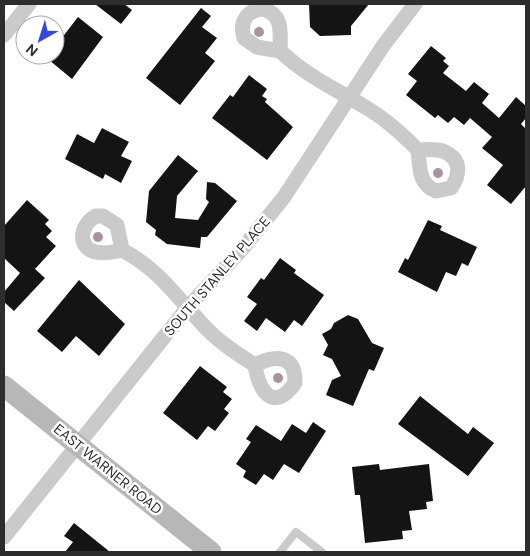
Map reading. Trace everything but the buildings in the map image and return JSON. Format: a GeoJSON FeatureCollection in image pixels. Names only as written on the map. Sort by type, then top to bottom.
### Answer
{"type":"FeatureCollection","features":[{"type":"Feature","properties":{"kind":"main road","name":"EAST WARNER ROAD"},"geometry":{"type":"LineString","coordinates":[[4,386],[212,552]]}},
{"type":"Feature","properties":{"kind":"street"},"geometry":{"type":"LineString","coordinates":[[4,35],[29,4]]}},
{"type":"Feature","properties":{"kind":"street","name":"SOUTH STANLEY PLACE"},"geometry":{"type":"LineString","coordinates":[[4,537],[188,307],[243,248],[284,197],[348,98],[415,4]]}},
{"type":"Feature","properties":{"kind":"street"},"geometry":{"type":"LineString","coordinates":[[280,51],[297,67],[386,122],[418,150]]}},
{"type":"Feature","properties":{"kind":"street"},"geometry":{"type":"LineString","coordinates":[[122,250],[133,255],[164,280],[206,328],[235,353],[255,365]]}},
{"type":"Feature","properties":{"kind":"lane"},"geometry":{"type":"LineString","coordinates":[[280,552],[296,532],[322,552]]}}]}
